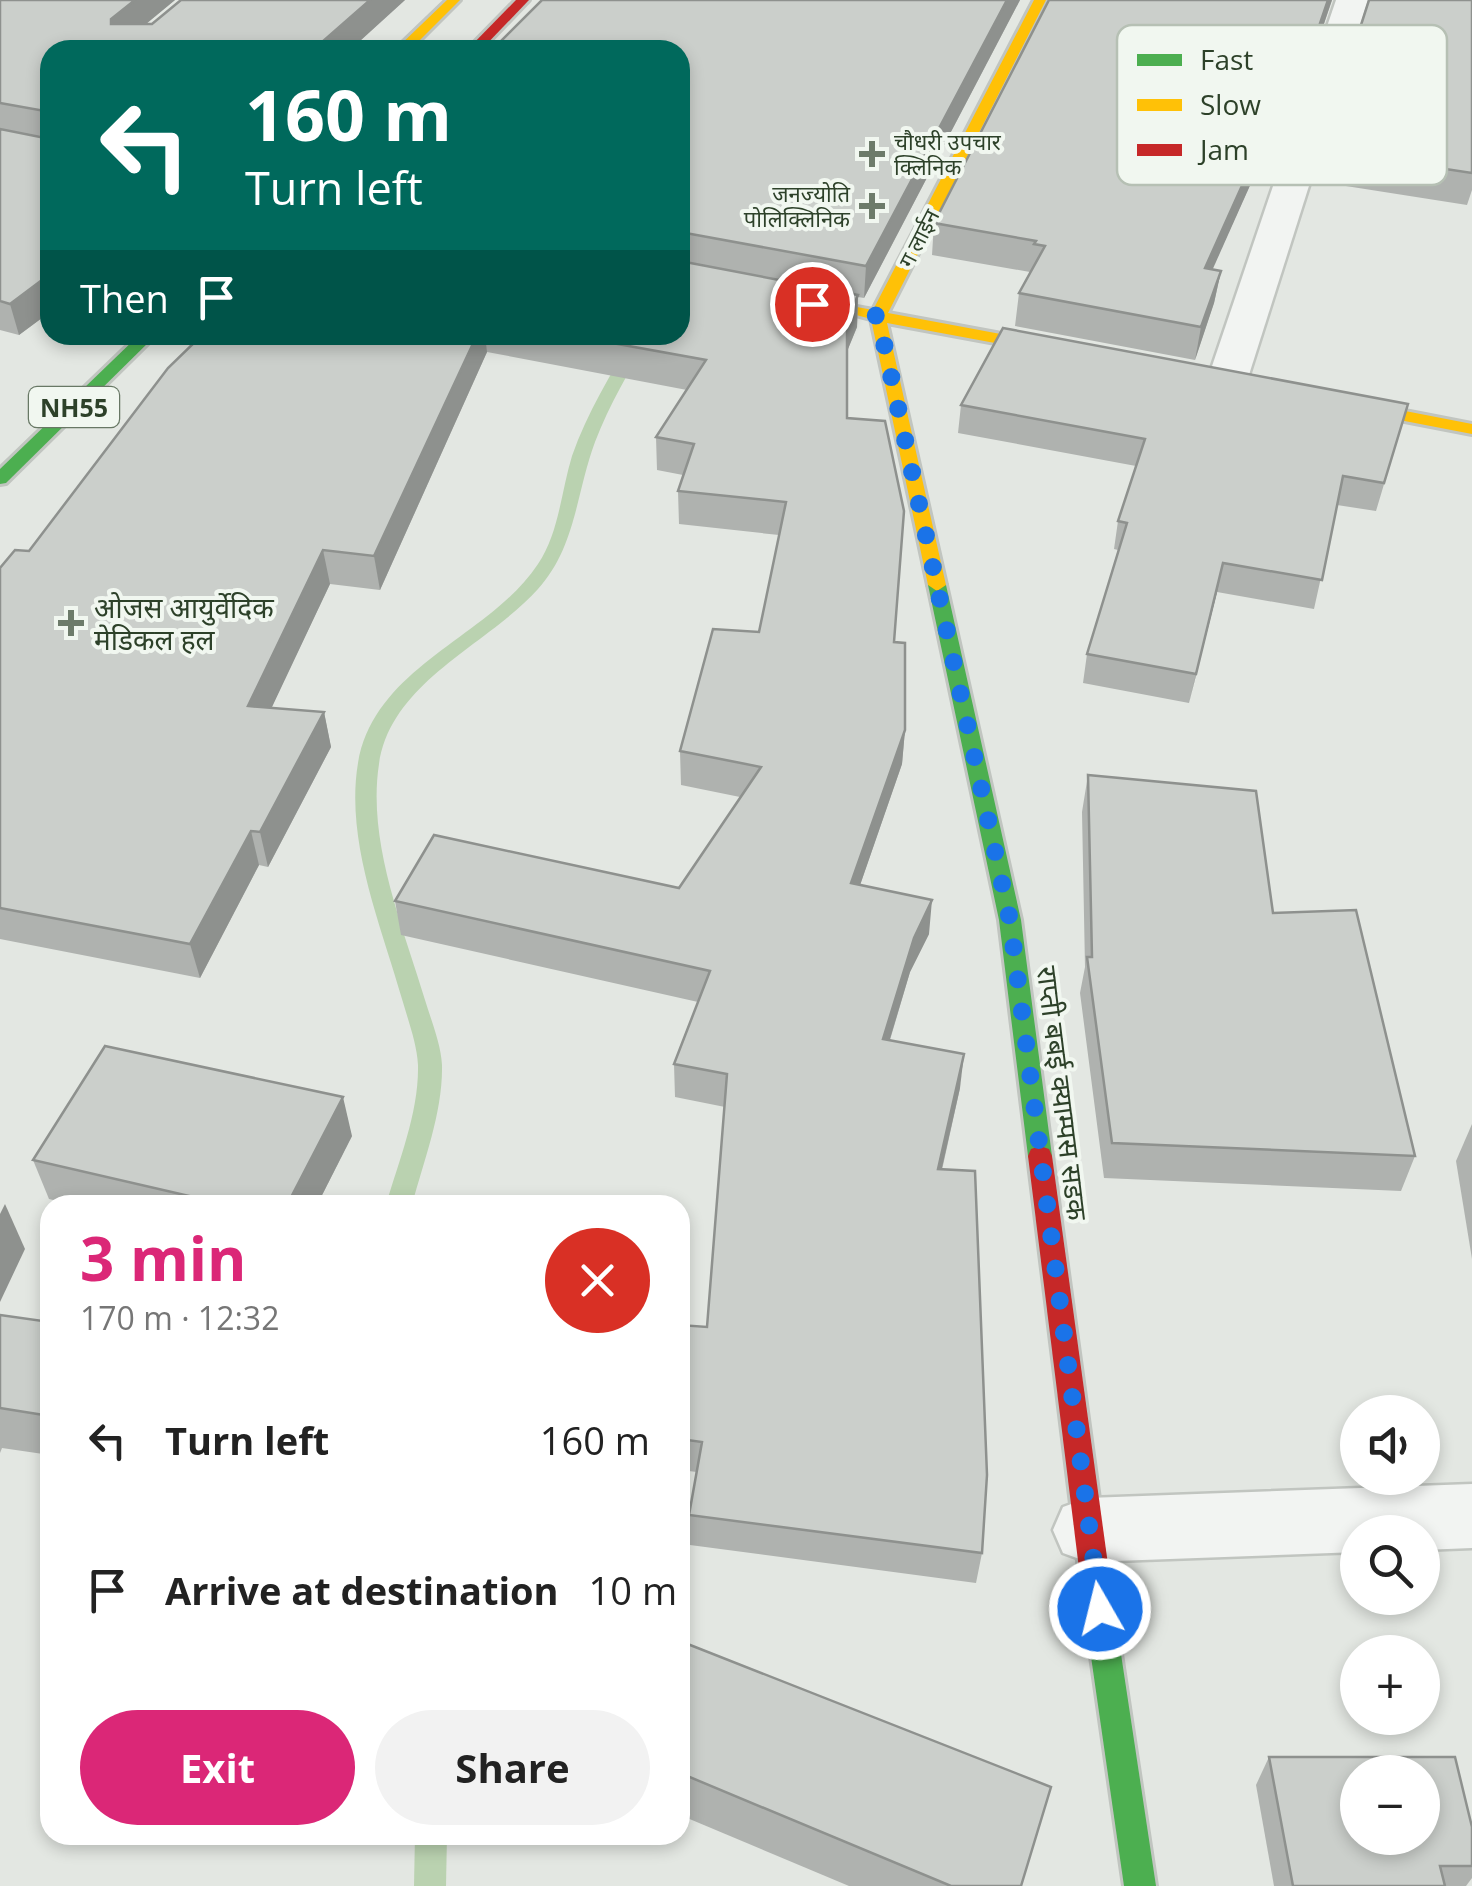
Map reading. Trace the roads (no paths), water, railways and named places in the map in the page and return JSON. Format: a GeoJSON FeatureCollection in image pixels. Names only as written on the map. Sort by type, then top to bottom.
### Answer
{"type":"FeatureCollection","features":[{"type":"Feature","properties":{"kind":"street"},"geometry":{"type":"LineString","coordinates":[[412,40],[454,0]]}},
{"type":"Feature","properties":{"kind":"street"},"geometry":{"type":"LineString","coordinates":[[484,40],[523,0]]}},
{"type":"Feature","properties":{"kind":"street","name":"ग लाईन"},"geometry":{"type":"LineString","coordinates":[[878,316],[1040,0]]}},
{"type":"Feature","properties":{"kind":"street"},"geometry":{"type":"LineString","coordinates":[[1344,25],[1352,0]]}},
{"type":"Feature","properties":{"kind":"street"},"geometry":{"type":"LineString","coordinates":[[1227,381],[1291,185]]}},
{"type":"Feature","properties":{"kind":"street"},"geometry":{"type":"LineString","coordinates":[[824,306],[1091,356]]}},
{"type":"Feature","properties":{"kind":"street","name":"राप्ती बबई क्याम्पस सडक"},"geometry":{"type":"LineString","coordinates":[[878,316],[1010,920],[1088,1530],[1140,1886]]}},
{"type":"Feature","properties":{"kind":"street","name":"NH55"},"geometry":{"type":"LineString","coordinates":[[0,479],[138,345]]}},
{"type":"Feature","properties":{"kind":"street"},"geometry":{"type":"LineString","coordinates":[[1303,396],[1472,428]]}},
{"type":"Feature","properties":{"kind":"street"},"geometry":{"type":"LineString","coordinates":[[1088,1530],[1472,1516]]}},
{"type":"Feature","properties":{"kind":"waterway"},"geometry":{"type":"LineString","coordinates":[[402,1195],[429,1096],[430,1061],[377,872],[366,798],[371,753],[386,720],[409,690],[433,666],[519,598],[547,565],[563,526],[587,441],[636,345]]}},
{"type":"Feature","properties":{"kind":"waterway"},"geometry":{"type":"LineString","coordinates":[[430,1886],[431,1845]]}},
{"type":"Feature","properties":{"kind":"place","name":"चौधरी उपचार क्लिनिक"},"geometry":{"type":"Point","coordinates":[872,154]}},
{"type":"Feature","properties":{"kind":"place","name":"जनज्योति पोलिक्लिनिक"},"geometry":{"type":"Point","coordinates":[872,206]}},
{"type":"Feature","properties":{"kind":"place","name":"ओजस आयुर्वेदिक मेडिकल हल"},"geometry":{"type":"Point","coordinates":[71,623]}}]}
